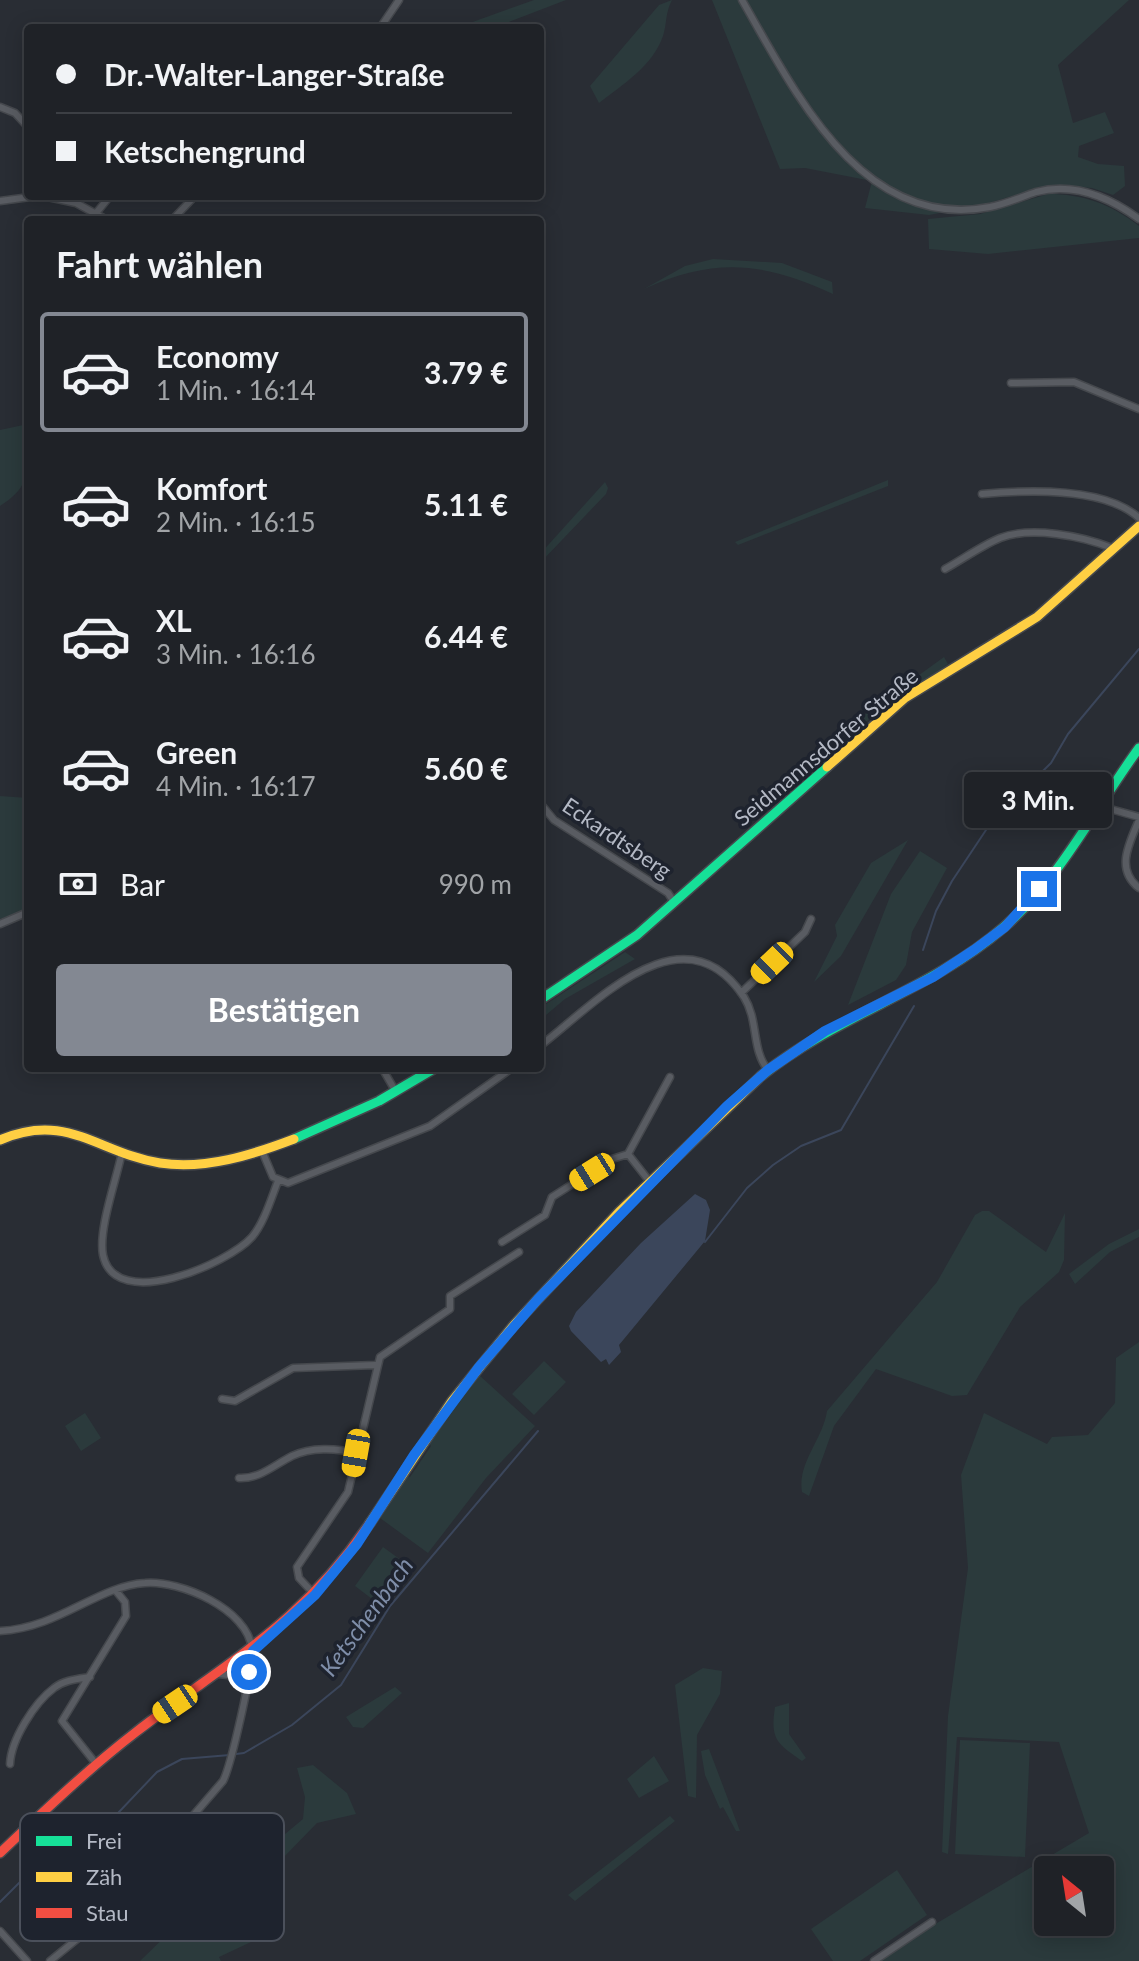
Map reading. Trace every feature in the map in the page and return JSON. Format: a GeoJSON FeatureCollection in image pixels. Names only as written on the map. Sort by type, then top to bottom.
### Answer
{"type":"FeatureCollection","features":[{"type":"Feature","properties":{"kind":"street"},"geometry":{"type":"LineString","coordinates":[[383,24],[399,0]]}},
{"type":"Feature","properties":{"kind":"street"},"geometry":{"type":"LineString","coordinates":[[742,0],[802,103],[873,181],[892,194],[951,211],[991,207],[1046,190],[1070,189],[1100,196],[1139,219]]}},
{"type":"Feature","properties":{"kind":"street"},"geometry":{"type":"LineString","coordinates":[[0,107],[15,113],[24,123]]}},
{"type":"Feature","properties":{"kind":"street"},"geometry":{"type":"LineString","coordinates":[[0,201],[24,198]]}},
{"type":"Feature","properties":{"kind":"street"},"geometry":{"type":"LineString","coordinates":[[62,200],[76,203],[102,216]]}},
{"type":"Feature","properties":{"kind":"street"},"geometry":{"type":"LineString","coordinates":[[97,212],[107,200]]}},
{"type":"Feature","properties":{"kind":"street"},"geometry":{"type":"LineString","coordinates":[[176,216],[191,200]]}},
{"type":"Feature","properties":{"kind":"street"},"geometry":{"type":"LineString","coordinates":[[1011,383],[1074,382],[1139,409]]}},
{"type":"Feature","properties":{"kind":"street"},"geometry":{"type":"LineString","coordinates":[[982,494],[1057,492],[1115,503],[1139,518]]}},
{"type":"Feature","properties":{"kind":"street","name":"Seidmannsdorfer Straße"},"geometry":{"type":"LineString","coordinates":[[544,997],[624,945],[905,698],[1037,617],[1139,526]]}},
{"type":"Feature","properties":{"kind":"street"},"geometry":{"type":"LineString","coordinates":[[945,569],[988,544],[1016,533],[1089,540],[1112,548]]}},
{"type":"Feature","properties":{"kind":"street"},"geometry":{"type":"LineString","coordinates":[[44,1813],[141,1728],[253,1651],[315,1595],[357,1544],[414,1455],[479,1367],[538,1299],[651,1183],[768,1070],[825,1031],[952,965],[1020,912],[1139,748]]}},
{"type":"Feature","properties":{"kind":"street"},"geometry":{"type":"LineString","coordinates":[[1096,805],[1139,819],[1126,852],[1125,865],[1129,878],[1139,888]]}},
{"type":"Feature","properties":{"kind":"street","name":"Eckardtsberg"},"geometry":{"type":"LineString","coordinates":[[544,808],[554,820],[668,893],[674,902]]}},
{"type":"Feature","properties":{"kind":"street"},"geometry":{"type":"LineString","coordinates":[[0,924],[24,914]]}},
{"type":"Feature","properties":{"kind":"street"},"geometry":{"type":"LineString","coordinates":[[741,993],[805,932],[811,919]]}},
{"type":"Feature","properties":{"kind":"street"},"geometry":{"type":"LineString","coordinates":[[544,1043],[628,976],[650,965],[670,960],[707,965],[725,976],[741,993],[753,1016],[759,1060],[768,1070]]}},
{"type":"Feature","properties":{"kind":"street"},"geometry":{"type":"LineString","coordinates":[[384,1072],[396,1092]]}},
{"type":"Feature","properties":{"kind":"street"},"geometry":{"type":"LineString","coordinates":[[0,1140],[43,1126],[71,1129],[152,1162],[178,1165],[220,1162],[262,1151],[396,1092],[428,1072]]}},
{"type":"Feature","properties":{"kind":"street"},"geometry":{"type":"LineString","coordinates":[[262,1151],[269,1171],[278,1181],[288,1183],[406,1138],[441,1120],[507,1072]]}},
{"type":"Feature","properties":{"kind":"street"},"geometry":{"type":"LineString","coordinates":[[502,1242],[545,1215],[552,1197],[612,1159],[628,1154],[670,1077]]}},
{"type":"Feature","properties":{"kind":"street"},"geometry":{"type":"LineString","coordinates":[[122,1152],[103,1253],[113,1273],[135,1282],[192,1274],[246,1243],[254,1235],[278,1181]]}},
{"type":"Feature","properties":{"kind":"street"},"geometry":{"type":"LineString","coordinates":[[628,1154],[651,1183]]}},
{"type":"Feature","properties":{"kind":"street"},"geometry":{"type":"LineString","coordinates":[[315,1595],[299,1578],[297,1567],[348,1492],[375,1365],[383,1353],[450,1309],[450,1296],[519,1252]]}},
{"type":"Feature","properties":{"kind":"street"},"geometry":{"type":"LineString","coordinates":[[222,1399],[235,1401],[293,1368],[375,1365]]}},
{"type":"Feature","properties":{"kind":"street"},"geometry":{"type":"LineString","coordinates":[[239,1478],[259,1476],[308,1451],[356,1453]]}},
{"type":"Feature","properties":{"kind":"street"},"geometry":{"type":"LineString","coordinates":[[0,1631],[26,1629],[56,1620],[116,1591],[144,1583],[168,1583],[200,1593],[240,1626],[253,1651],[231,1762],[198,1813]]}},
{"type":"Feature","properties":{"kind":"street"},"geometry":{"type":"LineString","coordinates":[[97,1765],[62,1721],[126,1616],[125,1602],[116,1591]]}},
{"type":"Feature","properties":{"kind":"street"},"geometry":{"type":"LineString","coordinates":[[219,1674],[236,1676],[244,1692]]}},
{"type":"Feature","properties":{"kind":"street"},"geometry":{"type":"LineString","coordinates":[[10,1764],[13,1749],[45,1696],[64,1683],[90,1677]]}},
{"type":"Feature","properties":{"kind":"street"},"geometry":{"type":"LineString","coordinates":[[0,1853],[20,1835]]}},
{"type":"Feature","properties":{"kind":"street"},"geometry":{"type":"LineString","coordinates":[[874,1961],[932,1922]]}},
{"type":"Feature","properties":{"kind":"street"},"geometry":{"type":"LineString","coordinates":[[0,1931],[27,1961]]}},
{"type":"Feature","properties":{"kind":"street"},"geometry":{"type":"LineString","coordinates":[[50,1961],[75,1941]]}},
{"type":"Feature","properties":{"kind":"shaded area"},"geometry":{"type":"Polygon","coordinates":[[[534,0],[566,0],[503,24],[467,24],[534,0]]]}},
{"type":"Feature","properties":{"kind":"shaded area"},"geometry":{"type":"Polygon","coordinates":[[[672,0],[663,36],[652,57],[599,103],[590,86],[659,5],[672,0]]]}},
{"type":"Feature","properties":{"kind":"shaded area"},"geometry":{"type":"Polygon","coordinates":[[[712,0],[1129,0],[1058,65],[1073,123],[1105,112],[1114,133],[1079,146],[1078,157],[1098,164],[1124,166],[1125,186],[1113,195],[1092,188],[1049,185],[986,204],[929,215],[865,208],[872,181],[805,168],[780,169],[712,0]]]}},
{"type":"Feature","properties":{"kind":"shaded area"},"geometry":{"type":"Polygon","coordinates":[[[1048,194],[1085,198],[1107,206],[1139,226],[1139,238],[988,254],[929,249],[928,219],[980,214],[1048,194]]]}},
{"type":"Feature","properties":{"kind":"shaded area"},"geometry":{"type":"Polygon","coordinates":[[[713,259],[782,263],[832,282],[833,294],[784,275],[739,268],[694,272],[644,289],[685,266],[713,259]]]}},
{"type":"Feature","properties":{"kind":"shaded area"},"geometry":{"type":"Polygon","coordinates":[[[24,425],[24,482],[12,498],[0,506],[0,430],[24,425]]]}},
{"type":"Feature","properties":{"kind":"shaded area"},"geometry":{"type":"Polygon","coordinates":[[[888,480],[888,486],[738,545],[735,542],[888,480]]]}},
{"type":"Feature","properties":{"kind":"shaded area"},"geometry":{"type":"Polygon","coordinates":[[[605,482],[608,488],[606,494],[544,559],[544,550],[605,482]]]}},
{"type":"Feature","properties":{"kind":"shaded area"},"geometry":{"type":"Polygon","coordinates":[[[944,657],[948,664],[841,739],[839,733],[944,657]]]}},
{"type":"Feature","properties":{"kind":"shaded area"},"geometry":{"type":"Polygon","coordinates":[[[0,796],[24,798],[24,911],[0,919],[0,796]]]}},
{"type":"Feature","properties":{"kind":"shaded area"},"geometry":{"type":"Polygon","coordinates":[[[908,840],[841,956],[814,982],[837,936],[835,925],[871,863],[908,840]]]}},
{"type":"Feature","properties":{"kind":"shaded area"},"geometry":{"type":"Polygon","coordinates":[[[920,851],[947,868],[912,932],[906,965],[896,980],[848,1005],[891,894],[920,851]]]}},
{"type":"Feature","properties":{"kind":"shaded area"},"geometry":{"type":"Polygon","coordinates":[[[625,952],[635,959],[565,999],[544,1017],[544,1005],[625,952]]]}},
{"type":"Feature","properties":{"kind":"shaded area"},"geometry":{"type":"Polygon","coordinates":[[[989,1211],[1046,1252],[1065,1213],[1064,1260],[1059,1272],[1020,1307],[967,1395],[952,1396],[876,1369],[834,1426],[809,1496],[802,1492],[803,1471],[827,1411],[937,1282],[975,1215],[989,1211]]]}},
{"type":"Feature","properties":{"kind":"shaded area"},"geometry":{"type":"Polygon","coordinates":[[[1139,1229],[1139,1237],[1110,1252],[1075,1284],[1069,1274],[1109,1244],[1139,1229]]]}},
{"type":"Feature","properties":{"kind":"shaded area"},"geometry":{"type":"Polygon","coordinates":[[[1139,1342],[1139,1961],[873,1961],[1034,1866],[1034,1936],[1114,1936],[1114,1856],[1050,1856],[1089,1833],[1059,1742],[957,1737],[948,1854],[942,1852],[948,1716],[968,1568],[961,1475],[984,1413],[1047,1444],[1052,1437],[1088,1435],[1115,1403],[1116,1358],[1139,1342]]]}},
{"type":"Feature","properties":{"kind":"shaded area"},"geometry":{"type":"Polygon","coordinates":[[[544,1361],[566,1382],[534,1415],[512,1394],[544,1361]]]}},
{"type":"Feature","properties":{"kind":"shaded area"},"geometry":{"type":"Polygon","coordinates":[[[479,1375],[535,1426],[486,1478],[428,1553],[380,1518],[406,1475],[410,1477],[431,1446],[428,1442],[479,1375]]]}},
{"type":"Feature","properties":{"kind":"shaded area"},"geometry":{"type":"Polygon","coordinates":[[[85,1413],[101,1438],[81,1451],[65,1426],[85,1413]]]}},
{"type":"Feature","properties":{"kind":"shaded area"},"geometry":{"type":"Polygon","coordinates":[[[383,1547],[405,1563],[376,1602],[355,1586],[383,1547]]]}},
{"type":"Feature","properties":{"kind":"shaded area"},"geometry":{"type":"Polygon","coordinates":[[[703,1668],[722,1671],[720,1694],[697,1735],[696,1798],[688,1796],[675,1685],[703,1668]]]}},
{"type":"Feature","properties":{"kind":"shaded area"},"geometry":{"type":"Polygon","coordinates":[[[395,1687],[402,1693],[363,1728],[353,1727],[346,1717],[395,1687]]]}},
{"type":"Feature","properties":{"kind":"shaded area"},"geometry":{"type":"Polygon","coordinates":[[[789,1703],[789,1734],[806,1758],[802,1761],[781,1745],[775,1734],[775,1707],[789,1703]]]}},
{"type":"Feature","properties":{"kind":"shaded area"},"geometry":{"type":"Polygon","coordinates":[[[960,1740],[1030,1743],[1025,1857],[955,1854],[960,1740]]]}},
{"type":"Feature","properties":{"kind":"shaded area"},"geometry":{"type":"Polygon","coordinates":[[[709,1749],[740,1831],[736,1831],[723,1807],[720,1809],[705,1775],[701,1751],[709,1749]]]}},
{"type":"Feature","properties":{"kind":"shaded area"},"geometry":{"type":"Polygon","coordinates":[[[654,1756],[669,1781],[639,1798],[627,1779],[654,1756]]]}},
{"type":"Feature","properties":{"kind":"shaded area"},"geometry":{"type":"Polygon","coordinates":[[[313,1765],[347,1793],[356,1814],[317,1823],[284,1857],[284,1835],[303,1819],[305,1797],[297,1768],[313,1765]]]}},
{"type":"Feature","properties":{"kind":"shaded area"},"geometry":{"type":"Polygon","coordinates":[[[670,1816],[675,1821],[575,1901],[568,1895],[670,1816]]]}},
{"type":"Feature","properties":{"kind":"shaded area"},"geometry":{"type":"Polygon","coordinates":[[[897,1870],[927,1915],[860,1961],[833,1961],[811,1929],[897,1870]]]}},
{"type":"Feature","properties":{"kind":"shaded area"},"geometry":{"type":"Polygon","coordinates":[[[161,1941],[252,1941],[219,1957],[221,1961],[140,1961],[161,1941]]]}},
{"type":"Feature","properties":{"kind":"water"},"geometry":{"type":"Polygon","coordinates":[[[695,1194],[706,1200],[710,1210],[705,1241],[619,1345],[621,1352],[609,1365],[606,1359],[601,1362],[571,1331],[569,1326],[576,1312],[641,1243],[695,1194]]]}},
{"type":"Feature","properties":{"kind":"waterway","name":"Ketschenbach"},"geometry":{"type":"LineString","coordinates":[[923,950],[936,911],[952,881],[992,821],[1051,763],[1068,734],[1139,649]]}},
{"type":"Feature","properties":{"kind":"waterway","name":"Ketschenbach"},"geometry":{"type":"LineString","coordinates":[[705,1242],[747,1188],[773,1165],[801,1146],[841,1130],[914,1006]]}},
{"type":"Feature","properties":{"kind":"waterway","name":"Ketschenbach"},"geometry":{"type":"LineString","coordinates":[[236,1754],[244,1753],[292,1725],[341,1685],[390,1606],[538,1431]]}},
{"type":"Feature","properties":{"kind":"waterway","name":"Ketschenbach"},"geometry":{"type":"LineString","coordinates":[[118,1813],[157,1772],[182,1759],[230,1755]]}},
{"type":"Feature","properties":{"kind":"waterway","name":"Ketschenbach"},"geometry":{"type":"LineString","coordinates":[[0,1902],[20,1882]]}},
{"type":"Feature","properties":{"kind":"traffic: fast"},"geometry":{"type":"LineString","coordinates":[[761,1076],[820,1036],[946,968],[1004,927],[1060,865],[1139,748]]}},
{"type":"Feature","properties":{"kind":"traffic: fast"},"geometry":{"type":"LineString","coordinates":[[544,997],[637,935],[827,767]]}},
{"type":"Feature","properties":{"kind":"traffic: fast"},"geometry":{"type":"LineString","coordinates":[[294,1139],[379,1101],[428,1072]]}},
{"type":"Feature","properties":{"kind":"traffic: slow"},"geometry":{"type":"LineString","coordinates":[[827,767],[905,698],[1037,617],[1139,526]]}},
{"type":"Feature","properties":{"kind":"traffic: slow"},"geometry":{"type":"LineString","coordinates":[[370,1523],[452,1401],[514,1325],[619,1212],[761,1076]]}},
{"type":"Feature","properties":{"kind":"traffic: slow"},"geometry":{"type":"LineString","coordinates":[[0,1140],[24,1132],[64,1132],[138,1158],[177,1165],[228,1160],[294,1139]]}},
{"type":"Feature","properties":{"kind":"traffic: jam"},"geometry":{"type":"LineString","coordinates":[[43,1813],[118,1746],[290,1615],[344,1558],[370,1523]]}},
{"type":"Feature","properties":{"kind":"traffic: jam"},"geometry":{"type":"LineString","coordinates":[[0,1853],[20,1834]]}},
{"type":"Feature","properties":{"kind":"route"},"geometry":{"type":"LineString","coordinates":[[249,1672],[253,1651],[315,1595],[357,1544],[414,1455],[479,1367],[538,1299],[727,1106],[768,1070],[825,1031],[933,977],[974,950],[1005,927],[1039,889]]}}]}
